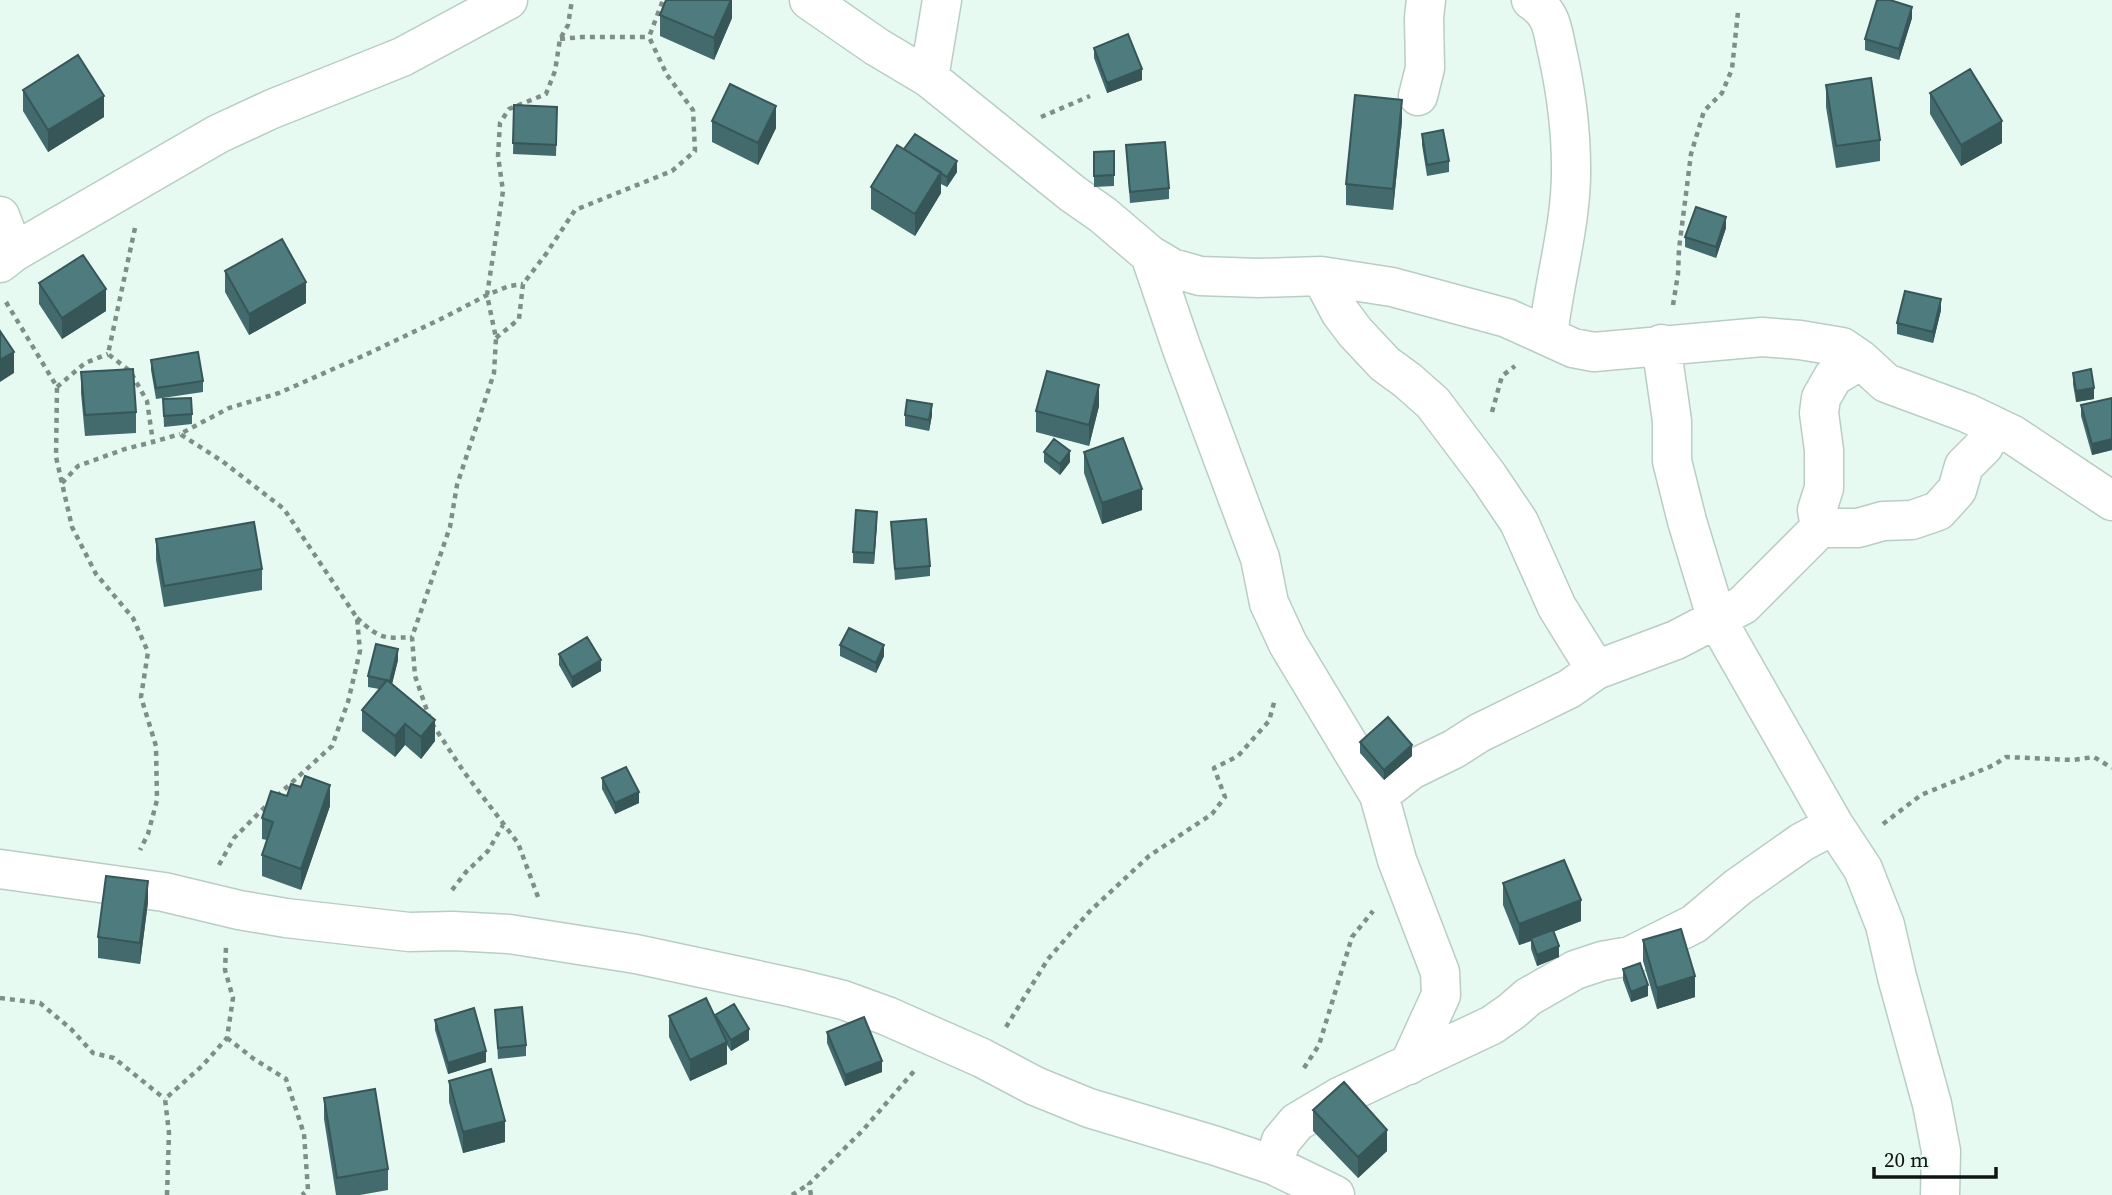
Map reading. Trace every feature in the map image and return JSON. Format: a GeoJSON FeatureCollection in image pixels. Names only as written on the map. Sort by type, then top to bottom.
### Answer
{"type":"FeatureCollection","features":[{"type":"Feature","properties":{"kind":"street"},"geometry":{"type":"LineString","coordinates":[[0,216],[7,257],[218,134],[402,57],[508,0]]}},
{"type":"Feature","properties":{"kind":"street"},"geometry":{"type":"LineString","coordinates":[[809,0],[877,47],[929,78],[1150,255],[1172,268],[1200,276],[1321,276],[1392,287],[1507,318],[1573,348],[1594,352],[1762,337],[1842,347],[1861,360],[1885,383],[1968,414],[2013,435],[2112,501]]}},
{"type":"Feature","properties":{"kind":"street"},"geometry":{"type":"LineString","coordinates":[[929,78],[942,0]]}},
{"type":"Feature","properties":{"kind":"street"},"geometry":{"type":"LineString","coordinates":[[1418,96],[1425,68],[1426,0]]}},
{"type":"Feature","properties":{"kind":"street"},"geometry":{"type":"LineString","coordinates":[[1531,0],[1548,14],[1566,90],[1571,168],[1568,208],[1548,336]]}},
{"type":"Feature","properties":{"kind":"street"},"geometry":{"type":"LineString","coordinates":[[1150,255],[1260,558],[1269,603],[1288,644],[1379,794],[1397,860],[1440,972],[1441,995],[1409,1065]]}},
{"type":"Feature","properties":{"kind":"street"},"geometry":{"type":"LineString","coordinates":[[1321,276],[1340,312],[1355,332],[1385,364],[1433,403],[1488,476],[1518,522],[1557,607],[1596,670]]}},
{"type":"Feature","properties":{"kind":"street"},"geometry":{"type":"LineString","coordinates":[[1666,344],[1672,461],[1687,522],[1717,620],[1838,833],[1863,869],[1885,925],[1933,1104],[1941,1151],[1940,1195]]}},
{"type":"Feature","properties":{"kind":"street"},"geometry":{"type":"LineString","coordinates":[[1820,528],[1817,510],[1824,488],[1825,450],[1819,413],[1821,398],[1833,377],[1861,360]]}},
{"type":"Feature","properties":{"kind":"street"},"geometry":{"type":"LineString","coordinates":[[1379,794],[1411,770],[1569,689],[1596,670],[1676,640],[1743,605],[1820,528],[1858,528],[1883,521],[1912,520],[1938,511],[1957,490],[1964,466],[1984,446],[1992,425]]}},
{"type":"Feature","properties":{"kind":"street"},"geometry":{"type":"LineString","coordinates":[[1273,1165],[1281,1141],[1297,1122],[1339,1097],[1492,1024],[1528,997],[1575,970],[1630,956],[1695,924],[1738,887],[1802,842],[1838,833]]}},
{"type":"Feature","properties":{"kind":"street"},"geometry":{"type":"LineString","coordinates":[[0,869],[164,892],[286,918],[409,933],[509,933],[636,954],[794,988],[843,1000],[933,1035],[1035,1086],[1089,1108],[1273,1165],[1335,1195]]}},
{"type":"Feature","properties":{"kind":"path"},"geometry":{"type":"LineString","coordinates":[[572,0],[568,25],[560,39],[555,71],[546,94],[509,108],[500,123],[498,156],[503,191],[487,295],[496,338],[494,373],[457,485],[450,527],[412,637],[415,676],[431,722],[464,772],[518,843],[541,905],[577,945]]}},
{"type":"Feature","properties":{"kind":"path"},"geometry":{"type":"LineString","coordinates":[[496,338],[519,319],[523,284],[575,210],[672,171],[695,151],[693,110],[667,75],[649,37],[663,0]]}},
{"type":"Feature","properties":{"kind":"path"},"geometry":{"type":"LineString","coordinates":[[1666,344],[1678,274],[1691,154],[1704,111],[1722,93],[1732,69],[1738,12]]}},
{"type":"Feature","properties":{"kind":"path"},"geometry":{"type":"LineString","coordinates":[[560,39],[649,37]]}},
{"type":"Feature","properties":{"kind":"path"},"geometry":{"type":"LineString","coordinates":[[1002,135],[1090,96]]}},
{"type":"Feature","properties":{"kind":"path"},"geometry":{"type":"LineString","coordinates":[[108,355],[144,176]]}},
{"type":"Feature","properties":{"kind":"path"},"geometry":{"type":"LineString","coordinates":[[7,257],[1,294],[57,387],[56,457],[72,527],[96,574],[133,618],[148,652],[141,697],[156,746],[157,800],[148,834],[121,886]]}},
{"type":"Feature","properties":{"kind":"path"},"geometry":{"type":"LineString","coordinates":[[62,483],[78,466],[125,449],[180,434],[229,408],[279,393],[365,355],[487,295],[509,286],[523,284]]}},
{"type":"Feature","properties":{"kind":"path"},"geometry":{"type":"LineString","coordinates":[[1488,476],[1492,451],[1492,410],[1502,376],[1548,336]]}},
{"type":"Feature","properties":{"kind":"path"},"geometry":{"type":"LineString","coordinates":[[57,387],[85,363],[108,355]]}},
{"type":"Feature","properties":{"kind":"path"},"geometry":{"type":"LineString","coordinates":[[108,355],[130,371],[147,401],[153,442]]}},
{"type":"Feature","properties":{"kind":"path"},"geometry":{"type":"LineString","coordinates":[[180,434],[222,461],[284,509],[357,618],[376,635],[390,639],[412,637]]}},
{"type":"Feature","properties":{"kind":"path"},"geometry":{"type":"LineString","coordinates":[[199,900],[234,838],[332,746],[348,702],[360,651],[357,618]]}},
{"type":"Feature","properties":{"kind":"path"},"geometry":{"type":"LineString","coordinates":[[982,1058],[999,1040],[1048,960],[1089,912],[1149,856],[1212,814],[1219,806],[1225,797],[1214,768],[1238,756],[1269,721],[1288,644]]}},
{"type":"Feature","properties":{"kind":"path"},"geometry":{"type":"LineString","coordinates":[[1838,833],[1873,833],[1921,795],[1994,765],[2006,757],[2073,760],[2094,757],[2112,768]]}},
{"type":"Feature","properties":{"kind":"path"},"geometry":{"type":"LineString","coordinates":[[453,931],[440,905],[466,872],[488,850],[503,825]]}},
{"type":"Feature","properties":{"kind":"path"},"geometry":{"type":"LineString","coordinates":[[1297,1122],[1292,1109],[1292,1087],[1320,1045],[1352,937],[1377,906],[1397,860]]}},
{"type":"Feature","properties":{"kind":"path"},"geometry":{"type":"LineString","coordinates":[[165,1099],[202,1066],[227,1038],[233,998],[225,970],[228,917],[239,910]]}},
{"type":"Feature","properties":{"kind":"path"},"geometry":{"type":"LineString","coordinates":[[0,998],[40,1003],[71,1029],[93,1053],[114,1058],[165,1099],[169,1133],[167,1195]]}},
{"type":"Feature","properties":{"kind":"path"},"geometry":{"type":"LineString","coordinates":[[792,1195],[809,1184],[863,1130],[922,1063],[933,1035]]}},
{"type":"Feature","properties":{"kind":"path"},"geometry":{"type":"LineString","coordinates":[[227,1038],[286,1079],[304,1134],[309,1190],[302,1195]]}},
{"type":"Feature","properties":{"kind":"path"},"geometry":{"type":"LineString","coordinates":[[809,1184],[811,1195]]}},
{"type":"Feature","properties":{"kind":"building"},"geometry":{"type":"Polygon","coordinates":[[[666,0],[731,0],[714,38],[660,15],[666,0]]]}},
{"type":"Feature","properties":{"kind":"building"},"geometry":{"type":"Polygon","coordinates":[[[1877,0],[1890,0],[1912,7],[1899,49],[1865,39],[1877,0]]]}},
{"type":"Feature","properties":{"kind":"building"},"geometry":{"type":"Polygon","coordinates":[[[1128,34],[1142,69],[1107,83],[1094,48],[1128,34]]]}},
{"type":"Feature","properties":{"kind":"building"},"geometry":{"type":"Polygon","coordinates":[[[78,55],[104,96],[48,130],[23,90],[78,55]]]}},
{"type":"Feature","properties":{"kind":"building"},"geometry":{"type":"Polygon","coordinates":[[[1970,69],[2002,121],[1961,145],[1930,93],[1970,69]]]}},
{"type":"Feature","properties":{"kind":"building"},"geometry":{"type":"Polygon","coordinates":[[[1871,78],[1880,140],[1836,146],[1826,85],[1871,78]]]}},
{"type":"Feature","properties":{"kind":"building"},"geometry":{"type":"Polygon","coordinates":[[[730,84],[776,106],[758,143],[712,121],[730,84]]]}},
{"type":"Feature","properties":{"kind":"building"},"geometry":{"type":"Polygon","coordinates":[[[1355,95],[1402,100],[1393,189],[1346,184],[1355,95]]]}},
{"type":"Feature","properties":{"kind":"building"},"geometry":{"type":"Polygon","coordinates":[[[514,105],[557,107],[556,145],[513,143],[514,105]]]}},
{"type":"Feature","properties":{"kind":"building"},"geometry":{"type":"Polygon","coordinates":[[[1443,130],[1449,161],[1427,165],[1422,134],[1443,130]]]}},
{"type":"Feature","properties":{"kind":"building"},"geometry":{"type":"Polygon","coordinates":[[[915,134],[957,161],[947,177],[904,149],[915,134]]]}},
{"type":"Feature","properties":{"kind":"building"},"geometry":{"type":"Polygon","coordinates":[[[1165,142],[1169,188],[1130,192],[1126,145],[1165,142]]]}},
{"type":"Feature","properties":{"kind":"building"},"geometry":{"type":"Polygon","coordinates":[[[897,145],[941,172],[915,214],[871,187],[897,145]]]}},
{"type":"Feature","properties":{"kind":"building"},"geometry":{"type":"Polygon","coordinates":[[[1114,151],[1114,175],[1094,176],[1094,152],[1114,151]]]}},
{"type":"Feature","properties":{"kind":"building"},"geometry":{"type":"Polygon","coordinates":[[[1696,207],[1726,217],[1716,247],[1685,237],[1696,207]]]}},
{"type":"Feature","properties":{"kind":"building"},"geometry":{"type":"Polygon","coordinates":[[[282,239],[306,282],[249,314],[225,271],[282,239]]]}},
{"type":"Feature","properties":{"kind":"building"},"geometry":{"type":"Polygon","coordinates":[[[83,255],[106,289],[62,318],[39,283],[83,255]]]}},
{"type":"Feature","properties":{"kind":"building"},"geometry":{"type":"Polygon","coordinates":[[[1905,291],[1941,299],[1933,332],[1897,323],[1905,291]]]}},
{"type":"Feature","properties":{"kind":"building"},"geometry":{"type":"Polygon","coordinates":[[[0,331],[14,352],[0,360],[0,331]]]}},
{"type":"Feature","properties":{"kind":"building"},"geometry":{"type":"Polygon","coordinates":[[[198,352],[203,381],[156,388],[151,360],[198,352]]]}},
{"type":"Feature","properties":{"kind":"building"},"geometry":{"type":"Polygon","coordinates":[[[133,369],[136,412],[85,415],[81,372],[133,369]]]}},
{"type":"Feature","properties":{"kind":"building"},"geometry":{"type":"Polygon","coordinates":[[[2091,369],[2094,388],[2076,391],[2073,373],[2091,369]]]}},
{"type":"Feature","properties":{"kind":"building"},"geometry":{"type":"Polygon","coordinates":[[[1047,371],[1099,385],[1089,425],[1036,411],[1047,371]]]}},
{"type":"Feature","properties":{"kind":"building"},"geometry":{"type":"Polygon","coordinates":[[[191,398],[192,414],[164,416],[163,399],[191,398]]]}},
{"type":"Feature","properties":{"kind":"building"},"geometry":{"type":"Polygon","coordinates":[[[2112,398],[2112,439],[2092,444],[2081,405],[2112,398]]]}},
{"type":"Feature","properties":{"kind":"building"},"geometry":{"type":"Polygon","coordinates":[[[907,400],[932,404],[929,420],[905,415],[907,400]]]}},
{"type":"Feature","properties":{"kind":"building"},"geometry":{"type":"Polygon","coordinates":[[[1123,438],[1142,489],[1102,503],[1084,452],[1123,438]]]}},
{"type":"Feature","properties":{"kind":"building"},"geometry":{"type":"Polygon","coordinates":[[[1054,439],[1070,451],[1060,464],[1044,452],[1054,439]]]}},
{"type":"Feature","properties":{"kind":"building"},"geometry":{"type":"Polygon","coordinates":[[[856,510],[877,512],[874,553],[853,552],[856,510]]]}},
{"type":"Feature","properties":{"kind":"building"},"geometry":{"type":"Polygon","coordinates":[[[926,519],[930,566],[895,569],[891,522],[926,519]]]}},
{"type":"Feature","properties":{"kind":"building"},"geometry":{"type":"Polygon","coordinates":[[[254,522],[262,569],[164,586],[156,539],[254,522]]]}},
{"type":"Feature","properties":{"kind":"building"},"geometry":{"type":"Polygon","coordinates":[[[849,628],[884,645],[876,663],[840,645],[849,628]]]}},
{"type":"Feature","properties":{"kind":"building"},"geometry":{"type":"Polygon","coordinates":[[[587,637],[601,660],[572,677],[559,654],[587,637]]]}},
{"type":"Feature","properties":{"kind":"building"},"geometry":{"type":"Polygon","coordinates":[[[376,644],[398,649],[390,681],[368,676],[376,644]]]}},
{"type":"Feature","properties":{"kind":"building"},"geometry":{"type":"Polygon","coordinates":[[[387,680],[435,720],[421,737],[405,724],[395,736],[362,710],[387,680]]]}},
{"type":"Feature","properties":{"kind":"building"},"geometry":{"type":"Polygon","coordinates":[[[1388,717],[1412,745],[1384,770],[1360,742],[1388,717]]]}},
{"type":"Feature","properties":{"kind":"building"},"geometry":{"type":"Polygon","coordinates":[[[626,767],[639,792],[615,803],[602,778],[626,767]]]}},
{"type":"Feature","properties":{"kind":"building"},"geometry":{"type":"Polygon","coordinates":[[[305,776],[330,785],[301,869],[262,855],[273,822],[262,818],[271,791],[287,796],[291,784],[301,787],[305,776]]]}},
{"type":"Feature","properties":{"kind":"building"},"geometry":{"type":"Polygon","coordinates":[[[1564,860],[1581,900],[1519,924],[1503,883],[1564,860]]]}},
{"type":"Feature","properties":{"kind":"building"},"geometry":{"type":"Polygon","coordinates":[[[106,876],[148,881],[140,943],[98,937],[106,876]]]}},
{"type":"Feature","properties":{"kind":"building"},"geometry":{"type":"Polygon","coordinates":[[[1681,929],[1695,976],[1657,988],[1643,940],[1681,929]]]}},
{"type":"Feature","properties":{"kind":"building"},"geometry":{"type":"Polygon","coordinates":[[[1553,930],[1559,946],[1537,955],[1531,938],[1553,930]]]}},
{"type":"Feature","properties":{"kind":"building"},"geometry":{"type":"Polygon","coordinates":[[[1640,963],[1648,985],[1631,992],[1623,969],[1640,963]]]}},
{"type":"Feature","properties":{"kind":"building"},"geometry":{"type":"Polygon","coordinates":[[[706,998],[727,1042],[690,1060],[669,1016],[706,998]]]}},
{"type":"Feature","properties":{"kind":"building"},"geometry":{"type":"Polygon","coordinates":[[[734,1004],[749,1029],[731,1040],[715,1015],[734,1004]]]}},
{"type":"Feature","properties":{"kind":"building"},"geometry":{"type":"Polygon","coordinates":[[[522,1007],[526,1045],[498,1048],[495,1010],[522,1007]]]}},
{"type":"Feature","properties":{"kind":"building"},"geometry":{"type":"Polygon","coordinates":[[[474,1008],[486,1051],[448,1063],[435,1020],[474,1008]]]}},
{"type":"Feature","properties":{"kind":"building"},"geometry":{"type":"Polygon","coordinates":[[[864,1017],[882,1061],[845,1075],[827,1032],[864,1017]]]}},
{"type":"Feature","properties":{"kind":"building"},"geometry":{"type":"Polygon","coordinates":[[[491,1069],[505,1121],[463,1132],[449,1081],[491,1069]]]}},
{"type":"Feature","properties":{"kind":"building"},"geometry":{"type":"Polygon","coordinates":[[[1344,1082],[1387,1130],[1358,1157],[1313,1110],[1344,1082]]]}},
{"type":"Feature","properties":{"kind":"building"},"geometry":{"type":"Polygon","coordinates":[[[375,1089],[388,1169],[337,1178],[324,1098],[375,1089]]]}}]}
